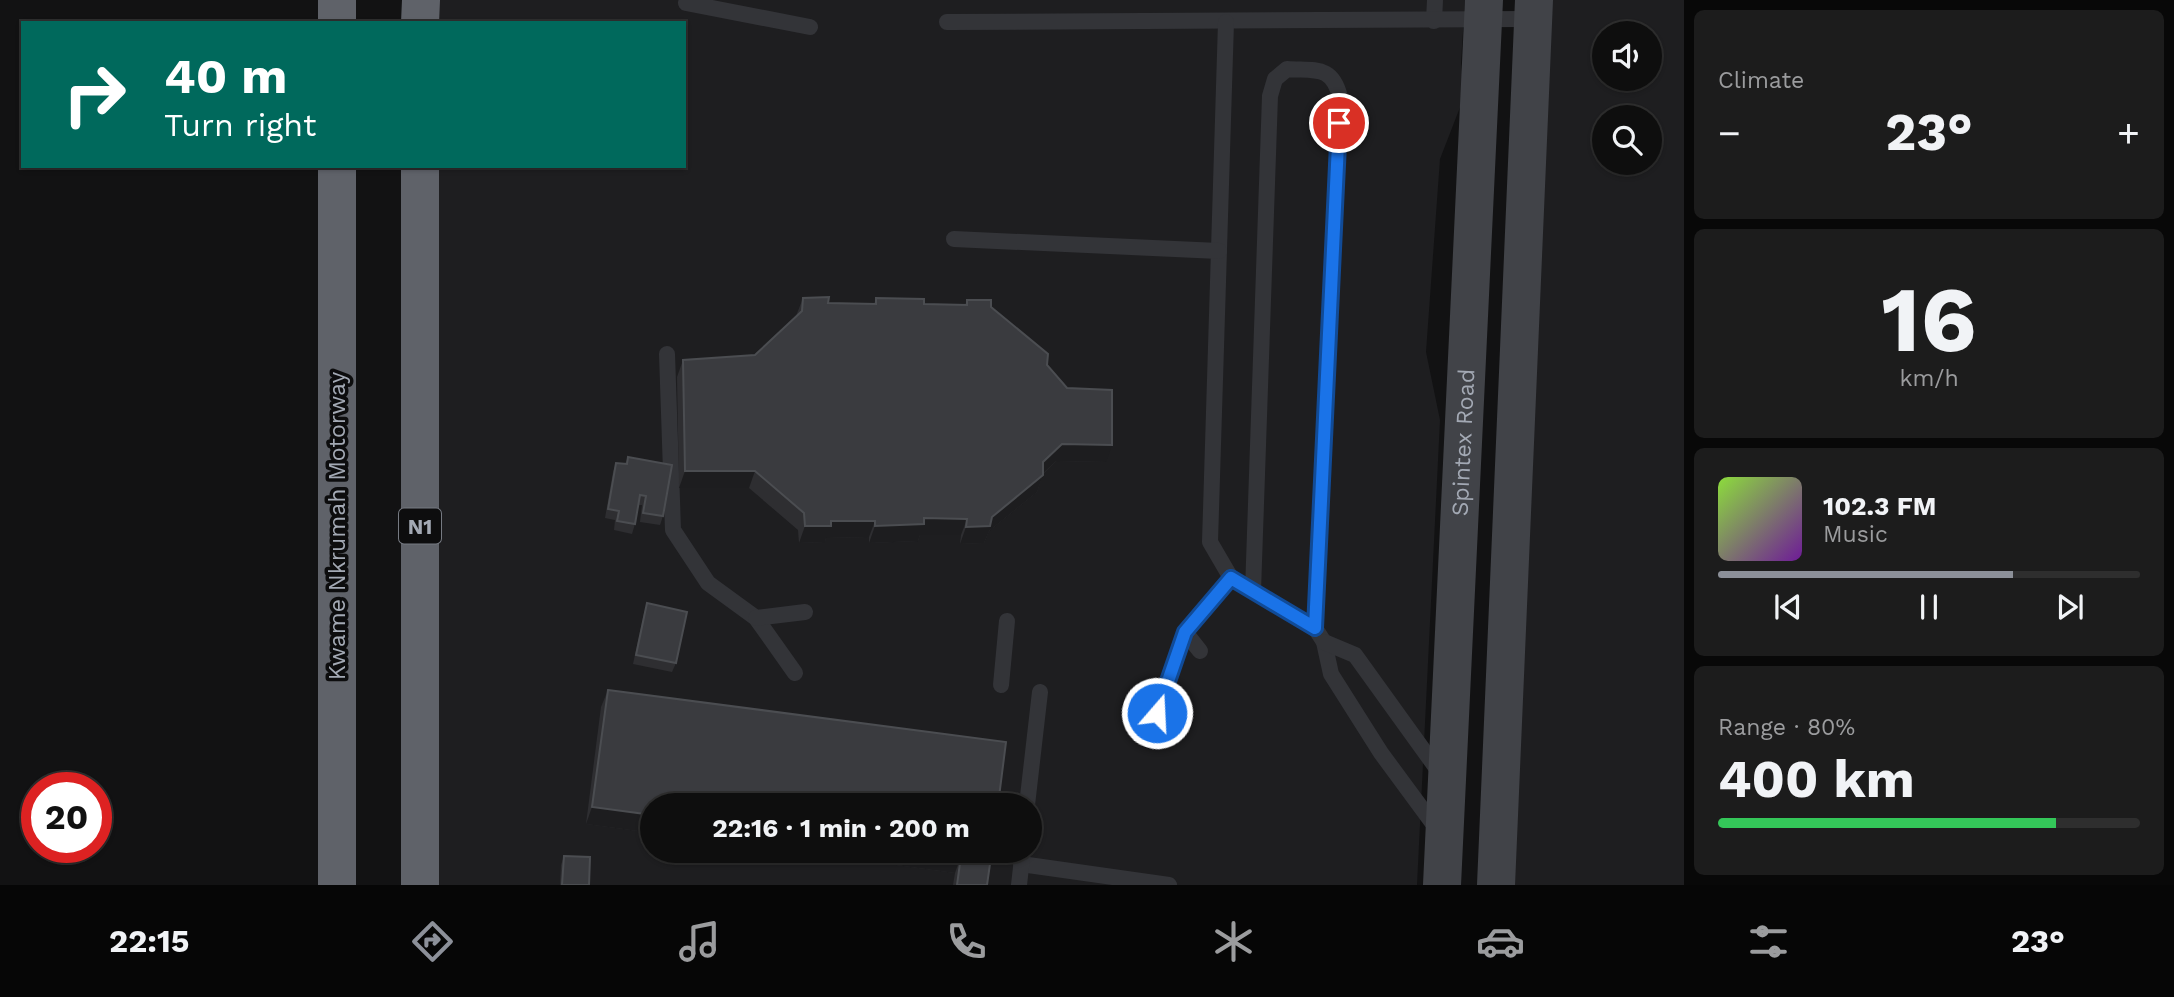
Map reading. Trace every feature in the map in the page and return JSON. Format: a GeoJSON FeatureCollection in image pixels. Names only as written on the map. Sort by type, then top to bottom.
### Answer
{"type":"FeatureCollection","features":[{"type":"Feature","properties":{"kind":"highway"},"geometry":{"type":"LineString","coordinates":[[337,0],[337,21]]}},
{"type":"Feature","properties":{"kind":"highway"},"geometry":{"type":"LineString","coordinates":[[421,0],[421,21]]}},
{"type":"Feature","properties":{"kind":"highway","name":"Kwame Nkrumah Motorway"},"geometry":{"type":"LineString","coordinates":[[337,168],[337,885]]}},
{"type":"Feature","properties":{"kind":"highway","name":"N1"},"geometry":{"type":"LineString","coordinates":[[419,885],[420,168]]}},
{"type":"Feature","properties":{"kind":"main road","name":"Spintex Road"},"geometry":{"type":"LineString","coordinates":[[1442,885],[1484,10]]}},
{"type":"Feature","properties":{"kind":"main road"},"geometry":{"type":"LineString","coordinates":[[1496,885],[1533,10]]}},
{"type":"Feature","properties":{"kind":"lane"},"geometry":{"type":"LineString","coordinates":[[1434,21],[1436,0]]}},
{"type":"Feature","properties":{"kind":"lane"},"geometry":{"type":"LineString","coordinates":[[686,3],[810,27]]}},
{"type":"Feature","properties":{"kind":"lane"},"geometry":{"type":"LineString","coordinates":[[947,22],[1434,21],[1484,10],[1533,10]]}},
{"type":"Feature","properties":{"kind":"lane"},"geometry":{"type":"LineString","coordinates":[[1226,22],[1210,542],[1231,578],[1355,655],[1448,784]]}},
{"type":"Feature","properties":{"kind":"lane"},"geometry":{"type":"LineString","coordinates":[[1253,592],[1270,96],[1275,79],[1287,69],[1326,72],[1336,80],[1340,96],[1320,635],[1331,674],[1381,753],[1445,839]]}},
{"type":"Feature","properties":{"kind":"lane"},"geometry":{"type":"LineString","coordinates":[[954,239],[1219,251]]}},
{"type":"Feature","properties":{"kind":"lane"},"geometry":{"type":"LineString","coordinates":[[667,354],[673,530],[708,583],[757,618],[795,673]]}},
{"type":"Feature","properties":{"kind":"lane"},"geometry":{"type":"LineString","coordinates":[[1157,713],[1185,632],[1231,578]]}},
{"type":"Feature","properties":{"kind":"lane"},"geometry":{"type":"LineString","coordinates":[[757,618],[805,612]]}},
{"type":"Feature","properties":{"kind":"lane"},"geometry":{"type":"LineString","coordinates":[[1001,685],[1007,621]]}},
{"type":"Feature","properties":{"kind":"lane"},"geometry":{"type":"LineString","coordinates":[[1185,632],[1200,651]]}},
{"type":"Feature","properties":{"kind":"lane"},"geometry":{"type":"LineString","coordinates":[[1028,793],[1040,692]]}},
{"type":"Feature","properties":{"kind":"lane"},"geometry":{"type":"LineString","coordinates":[[1042,861],[1169,885]]}},
{"type":"Feature","properties":{"kind":"lane"},"geometry":{"type":"LineString","coordinates":[[1019,885],[1021,863]]}},
{"type":"Feature","properties":{"kind":"shaded area"},"geometry":{"type":"Polygon","coordinates":[[[434,0],[1465,0],[1461,63],[1464,97],[1440,159],[1426,352],[1440,420],[1417,885],[436,885],[435,168],[686,168],[686,21],[434,21],[434,0]]]}},
{"type":"Feature","properties":{"kind":"shaded area"},"geometry":{"type":"Polygon","coordinates":[[[1552,0],[1684,0],[1684,885],[1512,885],[1552,0]]]}},
{"type":"Feature","properties":{"kind":"building"},"geometry":{"type":"Polygon","coordinates":[[[829,297],[828,303],[876,304],[876,298],[924,299],[924,304],[967,305],[967,300],[991,300],[991,307],[1048,354],[1047,365],[1067,388],[1112,390],[1112,445],[1062,444],[1043,462],[1043,475],[992,517],[990,526],[966,527],[967,519],[924,518],[924,524],[875,526],[875,521],[831,521],[831,526],[805,526],[804,513],[755,471],[685,471],[683,360],[755,355],[802,311],[803,298],[829,297]]]}},
{"type":"Feature","properties":{"kind":"building"},"geometry":{"type":"Polygon","coordinates":[[[628,457],[672,465],[663,516],[643,513],[646,496],[640,495],[635,524],[617,521],[619,511],[608,509],[616,463],[627,464],[628,457]]]}},
{"type":"Feature","properties":{"kind":"building"},"geometry":{"type":"Polygon","coordinates":[[[647,603],[687,612],[676,663],[636,655],[647,603]]]}},
{"type":"Feature","properties":{"kind":"building"},"geometry":{"type":"Polygon","coordinates":[[[608,690],[1006,742],[1000,793],[640,793],[640,813],[592,807],[608,690]]]}},
{"type":"Feature","properties":{"kind":"building"},"geometry":{"type":"Polygon","coordinates":[[[564,856],[590,857],[589,885],[562,885],[564,856]]]}},
{"type":"Feature","properties":{"kind":"building"},"geometry":{"type":"Polygon","coordinates":[[[960,863],[990,863],[987,885],[957,885],[960,863]]]}},
{"type":"Feature","properties":{"kind":"route"},"geometry":{"type":"LineString","coordinates":[[1157,713],[1185,632],[1231,578],[1315,628],[1339,123]]}}]}
